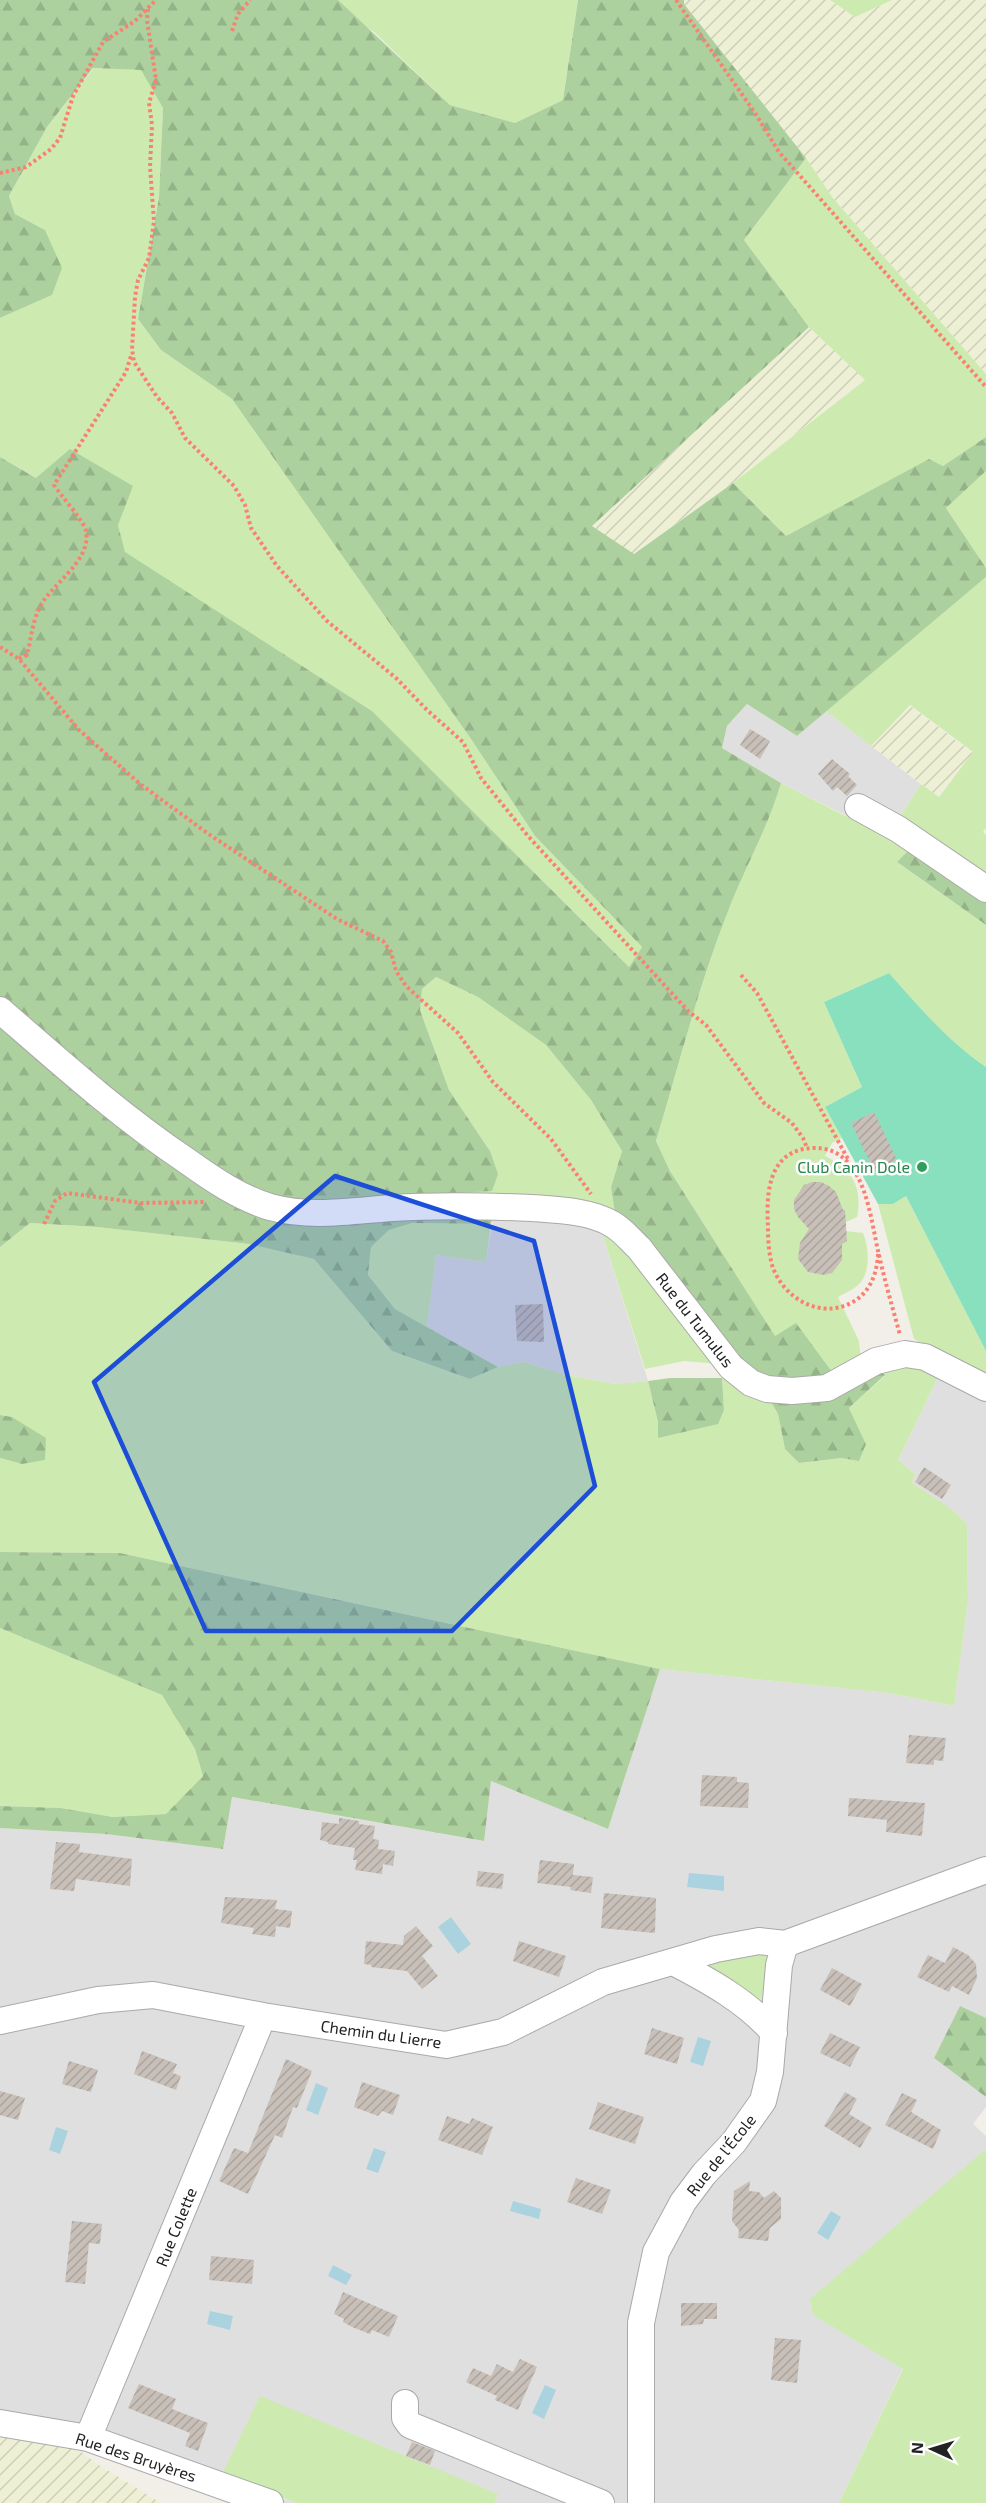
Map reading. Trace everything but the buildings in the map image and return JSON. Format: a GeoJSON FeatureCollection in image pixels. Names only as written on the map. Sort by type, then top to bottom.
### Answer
{"type":"FeatureCollection","features":[{"type":"Feature","properties":{"kind":"street"},"geometry":{"type":"LineString","coordinates":[[858,807],[898,830],[986,889]]}},
{"type":"Feature","properties":{"kind":"street","name":"Rue du Tumulus"},"geometry":{"type":"LineString","coordinates":[[0,1010],[136,1127],[213,1179],[262,1204],[305,1213],[350,1213],[466,1205],[548,1209],[597,1217],[624,1232],[731,1367],[751,1383],[767,1389],[792,1391],[827,1388],[876,1361],[904,1354],[925,1357],[986,1388]]}},
{"type":"Feature","properties":{"kind":"street"},"geometry":{"type":"LineString","coordinates":[[785,1944],[986,1870]]}},
{"type":"Feature","properties":{"kind":"street","name":"Chemin du Lierre"},"geometry":{"type":"LineString","coordinates":[[0,2021],[98,2000],[153,1995],[263,2016],[446,2045],[503,2032],[603,1982],[716,1949],[759,1941],[785,1944]]}},
{"type":"Feature","properties":{"kind":"street","name":"Rue de l'École"},"geometry":{"type":"LineString","coordinates":[[641,2503],[641,2323],[656,2252],[683,2202],[704,2174],[734,2142],[763,2101],[770,2072],[779,1965],[785,1944]]}},
{"type":"Feature","properties":{"kind":"street"},"geometry":{"type":"LineString","coordinates":[[673,1962],[760,2017],[774,2033]]}},
{"type":"Feature","properties":{"kind":"street","name":"Rue Colette"},"geometry":{"type":"LineString","coordinates":[[88,2438],[263,2016]]}},
{"type":"Feature","properties":{"kind":"street"},"geometry":{"type":"LineString","coordinates":[[405,2403],[405,2418],[410,2425],[601,2503]]}},
{"type":"Feature","properties":{"kind":"street","name":"Rue des Bruyères"},"geometry":{"type":"LineString","coordinates":[[0,2423],[88,2438],[270,2503]]}},
{"type":"Feature","properties":{"kind":"path"},"geometry":{"type":"LineString","coordinates":[[0,173],[26,167],[51,149],[60,138],[73,96],[103,42],[135,21],[156,0]]}},
{"type":"Feature","properties":{"kind":"path"},"geometry":{"type":"LineString","coordinates":[[232,31],[238,14],[250,0]]}},
{"type":"Feature","properties":{"kind":"path"},"geometry":{"type":"LineString","coordinates":[[676,0],[755,113],[779,152],[986,387]]}},
{"type":"Feature","properties":{"kind":"path"},"geometry":{"type":"LineString","coordinates":[[148,9],[147,20],[156,80],[149,103],[152,125],[150,167],[154,221],[149,258],[138,280],[135,297],[132,349],[134,362],[157,397],[172,413],[186,438],[234,486],[245,505],[250,528],[277,566],[327,621],[396,678],[463,742],[481,778],[528,836],[688,1011],[706,1025],[764,1103],[792,1123],[807,1148]]}},
{"type":"Feature","properties":{"kind":"path"},"geometry":{"type":"LineString","coordinates":[[19,659],[27,655],[39,607],[69,574],[80,555],[87,536],[83,522],[54,485],[126,372],[132,358],[130,348]]}},
{"type":"Feature","properties":{"kind":"path"},"geometry":{"type":"LineString","coordinates":[[0,647],[19,659],[79,730],[140,784],[210,835],[337,919],[383,941],[391,952],[396,971],[406,986],[458,1033],[493,1082],[551,1139],[592,1195]]}},
{"type":"Feature","properties":{"kind":"path"},"geometry":{"type":"LineString","coordinates":[[741,975],[757,993],[859,1181],[869,1207],[878,1254],[904,1354]]}},
{"type":"Feature","properties":{"kind":"path"},"geometry":{"type":"LineString","coordinates":[[859,1181],[845,1159],[836,1153],[818,1148],[798,1151],[782,1161],[776,1168],[769,1185],[766,1203],[768,1242],[773,1267],[779,1280],[788,1291],[806,1304],[828,1309],[839,1307],[859,1297],[868,1288],[878,1266],[878,1254]]}},
{"type":"Feature","properties":{"kind":"path"},"geometry":{"type":"LineString","coordinates":[[44,1224],[55,1201],[67,1193],[141,1203],[208,1202]]}},
{"type":"Feature","properties":{"kind":"highlighted area"},"geometry":{"type":"Polygon","coordinates":[[[335,1176],[534,1241],[595,1486],[452,1631],[206,1631],[94,1382],[335,1176]]]}},
{"type":"Feature","properties":{"kind":"shaded area"},"geometry":{"type":"Polygon","coordinates":[[[747,704],[797,736],[826,711],[921,784],[887,836],[781,783],[722,748],[727,726],[747,704]]]}},
{"type":"Feature","properties":{"kind":"shaded area"},"geometry":{"type":"Polygon","coordinates":[[[494,1214],[600,1227],[648,1381],[617,1384],[566,1375],[524,1362],[498,1367],[427,1327],[436,1255],[486,1262],[494,1214]]]}},
{"type":"Feature","properties":{"kind":"shaded area"},"geometry":{"type":"Polygon","coordinates":[[[948,1357],[986,1380],[986,2018],[960,2007],[934,2058],[986,2097],[986,2107],[973,2124],[986,2136],[986,2149],[813,2315],[903,2368],[839,2503],[494,2503],[497,2494],[266,2493],[296,2503],[247,2503],[109,2453],[0,2433],[0,1828],[106,1834],[222,1849],[231,1797],[483,1841],[491,1781],[608,1829],[660,1669],[889,1693],[954,1706],[968,1601],[967,1524],[950,1509],[912,1483],[915,1474],[898,1460],[948,1357]]]}},
{"type":"Feature","properties":{"kind":"green space"},"geometry":{"type":"Polygon","coordinates":[[[0,0],[338,0],[450,105],[515,123],[563,100],[578,0],[684,0],[684,4],[806,158],[744,240],[809,327],[592,526],[634,554],[733,483],[786,536],[929,459],[943,466],[986,437],[986,471],[946,508],[986,568],[986,577],[797,736],[747,704],[727,726],[722,748],[781,783],[717,942],[656,1141],[670,1171],[775,1336],[796,1323],[835,1376],[804,1385],[743,1371],[615,1214],[611,1187],[622,1151],[591,1100],[546,1045],[478,997],[436,977],[422,989],[420,1010],[449,1090],[490,1151],[498,1174],[492,1191],[406,1196],[494,1214],[491,1224],[412,1223],[389,1230],[371,1247],[368,1275],[395,1309],[498,1367],[470,1379],[392,1351],[314,1259],[249,1244],[97,1227],[30,1223],[0,1247],[0,457],[36,478],[70,449],[133,486],[118,525],[125,552],[372,711],[629,967],[642,947],[535,836],[471,739],[232,399],[161,350],[138,319],[159,197],[163,108],[141,70],[93,68],[47,127],[9,196],[15,214],[45,230],[62,268],[52,295],[0,318],[0,0]]]}},
{"type":"Feature","properties":{"kind":"green space"},"geometry":{"type":"Polygon","coordinates":[[[324,0],[578,0],[563,100],[515,123],[450,105],[374,32],[324,0]]]}},
{"type":"Feature","properties":{"kind":"green space"},"geometry":{"type":"Polygon","coordinates":[[[684,0],[830,0],[855,17],[892,0],[986,0],[986,374],[832,197],[806,158],[684,4],[684,0]]]}},
{"type":"Feature","properties":{"kind":"green space"},"geometry":{"type":"Polygon","coordinates":[[[830,0],[892,0],[855,17],[830,0]]]}},
{"type":"Feature","properties":{"kind":"green space"},"geometry":{"type":"Polygon","coordinates":[[[94,68],[142,70],[163,108],[159,197],[138,319],[161,350],[232,399],[471,739],[535,836],[642,947],[629,967],[372,711],[124,552],[118,525],[0,457],[0,318],[52,295],[45,230],[15,214],[9,196],[47,127],[94,68]]]}},
{"type":"Feature","properties":{"kind":"green space"},"geometry":{"type":"Polygon","coordinates":[[[806,158],[832,197],[986,374],[986,437],[943,466],[929,460],[786,536],[733,483],[865,380],[809,327],[744,240],[806,158]]]}},
{"type":"Feature","properties":{"kind":"green space"},"geometry":{"type":"Polygon","coordinates":[[[809,327],[865,379],[733,483],[633,554],[592,526],[809,327]]]}},
{"type":"Feature","properties":{"kind":"green space"},"geometry":{"type":"Polygon","coordinates":[[[986,471],[986,568],[946,508],[986,471]]]}},
{"type":"Feature","properties":{"kind":"green space"},"geometry":{"type":"Polygon","coordinates":[[[986,577],[986,828],[983,832],[986,835],[986,881],[897,821],[921,784],[939,797],[973,752],[910,705],[871,746],[826,711],[986,577]]]}},
{"type":"Feature","properties":{"kind":"green space"},"geometry":{"type":"Polygon","coordinates":[[[909,705],[973,753],[938,797],[871,746],[909,705]]]}},
{"type":"Feature","properties":{"kind":"green space"},"geometry":{"type":"Polygon","coordinates":[[[781,783],[910,849],[898,863],[986,925],[986,1067],[947,1035],[889,973],[824,1002],[862,1087],[825,1107],[842,1138],[832,1143],[825,1156],[849,1173],[857,1188],[857,1217],[846,1222],[846,1231],[863,1233],[868,1260],[866,1273],[859,1284],[838,1297],[859,1341],[861,1362],[835,1376],[775,1336],[670,1171],[656,1141],[717,942],[781,783]]]}},
{"type":"Feature","properties":{"kind":"green space"},"geometry":{"type":"Polygon","coordinates":[[[910,849],[986,896],[986,925],[897,862],[910,849]]]}},
{"type":"Feature","properties":{"kind":"green space","name":"Club Canin Dole"},"geometry":{"type":"Polygon","coordinates":[[[889,973],[947,1035],[986,1067],[986,1351],[906,1196],[893,1204],[878,1204],[825,1107],[862,1087],[824,1002],[889,973]]]}},
{"type":"Feature","properties":{"kind":"green space"},"geometry":{"type":"Polygon","coordinates":[[[436,977],[478,997],[546,1045],[591,1100],[622,1151],[611,1187],[615,1214],[405,1196],[490,1151],[449,1090],[420,1010],[422,989],[436,977]]]}},
{"type":"Feature","properties":{"kind":"green space"},"geometry":{"type":"Polygon","coordinates":[[[906,1196],[986,1351],[986,1380],[914,1339],[878,1204],[893,1204],[906,1196]]]}},
{"type":"Feature","properties":{"kind":"green space"},"geometry":{"type":"Polygon","coordinates":[[[30,1223],[97,1227],[249,1244],[314,1259],[392,1351],[470,1379],[498,1367],[524,1362],[566,1375],[617,1384],[648,1381],[658,1422],[658,1437],[724,1410],[722,1378],[771,1394],[771,1402],[778,1414],[785,1449],[799,1463],[842,1458],[866,1444],[849,1408],[885,1376],[875,1367],[901,1361],[942,1369],[898,1460],[915,1474],[912,1483],[950,1508],[967,1524],[968,1601],[954,1706],[889,1693],[660,1669],[120,1553],[0,1552],[0,1458],[22,1464],[12,1417],[0,1415],[0,1247],[30,1223]]]}},
{"type":"Feature","properties":{"kind":"green space"},"geometry":{"type":"Polygon","coordinates":[[[412,1223],[491,1224],[486,1262],[436,1255],[427,1327],[395,1309],[368,1275],[371,1247],[389,1230],[412,1223]]]}},
{"type":"Feature","properties":{"kind":"green space"},"geometry":{"type":"Polygon","coordinates":[[[600,1227],[617,1237],[719,1364],[684,1361],[645,1369],[600,1227]]]}},
{"type":"Feature","properties":{"kind":"green space"},"geometry":{"type":"Polygon","coordinates":[[[875,1367],[885,1375],[849,1408],[866,1444],[859,1461],[842,1458],[799,1463],[785,1449],[778,1414],[771,1402],[771,1394],[875,1367]]]}},
{"type":"Feature","properties":{"kind":"green space"},"geometry":{"type":"Polygon","coordinates":[[[670,1378],[722,1378],[724,1410],[718,1424],[658,1438],[658,1422],[648,1381],[670,1378]]]}},
{"type":"Feature","properties":{"kind":"green space"},"geometry":{"type":"Polygon","coordinates":[[[0,1415],[12,1417],[46,1438],[45,1460],[22,1464],[0,1458],[0,1415]]]}},
{"type":"Feature","properties":{"kind":"green space"},"geometry":{"type":"Polygon","coordinates":[[[0,1552],[120,1553],[660,1669],[608,1829],[491,1781],[484,1841],[232,1797],[223,1849],[106,1834],[0,1828],[0,1806],[61,1808],[113,1817],[166,1814],[203,1776],[195,1749],[162,1695],[0,1628],[0,1552]]]}},
{"type":"Feature","properties":{"kind":"green space"},"geometry":{"type":"Polygon","coordinates":[[[0,1628],[162,1695],[195,1749],[203,1776],[166,1814],[113,1817],[61,1808],[0,1806],[0,1628]]]}},
{"type":"Feature","properties":{"kind":"green space"},"geometry":{"type":"Polygon","coordinates":[[[722,1954],[765,1954],[769,1964],[759,2006],[696,1961],[722,1954]]]}},
{"type":"Feature","properties":{"kind":"green space"},"geometry":{"type":"Polygon","coordinates":[[[960,2006],[986,2018],[986,2097],[934,2058],[960,2006]]]}},
{"type":"Feature","properties":{"kind":"green space"},"geometry":{"type":"Polygon","coordinates":[[[986,2149],[986,2503],[839,2503],[903,2369],[813,2315],[810,2299],[986,2149]]]}},
{"type":"Feature","properties":{"kind":"green space"},"geometry":{"type":"Polygon","coordinates":[[[260,2396],[498,2494],[494,2503],[296,2503],[222,2474],[260,2396]]]}},
{"type":"Feature","properties":{"kind":"green space"},"geometry":{"type":"Polygon","coordinates":[[[0,2433],[72,2445],[99,2465],[161,2503],[0,2503],[0,2433]]]}},
{"type":"Feature","properties":{"kind":"water"},"geometry":{"type":"Polygon","coordinates":[[[689,1873],[724,1876],[724,1891],[687,1887],[689,1873]]]}},
{"type":"Feature","properties":{"kind":"water"},"geometry":{"type":"Polygon","coordinates":[[[451,1917],[471,1944],[458,1954],[438,1927],[451,1917]]]}},
{"type":"Feature","properties":{"kind":"water"},"geometry":{"type":"Polygon","coordinates":[[[698,2037],[711,2041],[703,2066],[690,2062],[698,2037]]]}},
{"type":"Feature","properties":{"kind":"water"},"geometry":{"type":"Polygon","coordinates":[[[316,2083],[328,2088],[318,2115],[306,2110],[316,2083]]]}},
{"type":"Feature","properties":{"kind":"water"},"geometry":{"type":"Polygon","coordinates":[[[56,2127],[68,2131],[60,2154],[49,2150],[56,2127]]]}},
{"type":"Feature","properties":{"kind":"water"},"geometry":{"type":"Polygon","coordinates":[[[374,2148],[386,2152],[378,2173],[366,2169],[374,2148]]]}},
{"type":"Feature","properties":{"kind":"water"},"geometry":{"type":"Polygon","coordinates":[[[513,2201],[541,2209],[539,2219],[510,2211],[513,2201]]]}},
{"type":"Feature","properties":{"kind":"water"},"geometry":{"type":"Polygon","coordinates":[[[831,2211],[841,2217],[828,2240],[817,2233],[831,2211]]]}},
{"type":"Feature","properties":{"kind":"water"},"geometry":{"type":"Polygon","coordinates":[[[333,2265],[352,2275],[346,2285],[328,2276],[333,2265]]]}},
{"type":"Feature","properties":{"kind":"water"},"geometry":{"type":"Polygon","coordinates":[[[210,2311],[233,2316],[230,2330],[207,2324],[210,2311]]]}},
{"type":"Feature","properties":{"kind":"water"},"geometry":{"type":"Polygon","coordinates":[[[545,2385],[556,2390],[544,2419],[532,2413],[545,2385]]]}},
{"type":"Feature","properties":{"kind":"place","name":"Club Canin Dole"},"geometry":{"type":"Point","coordinates":[922,1167]}}]}
